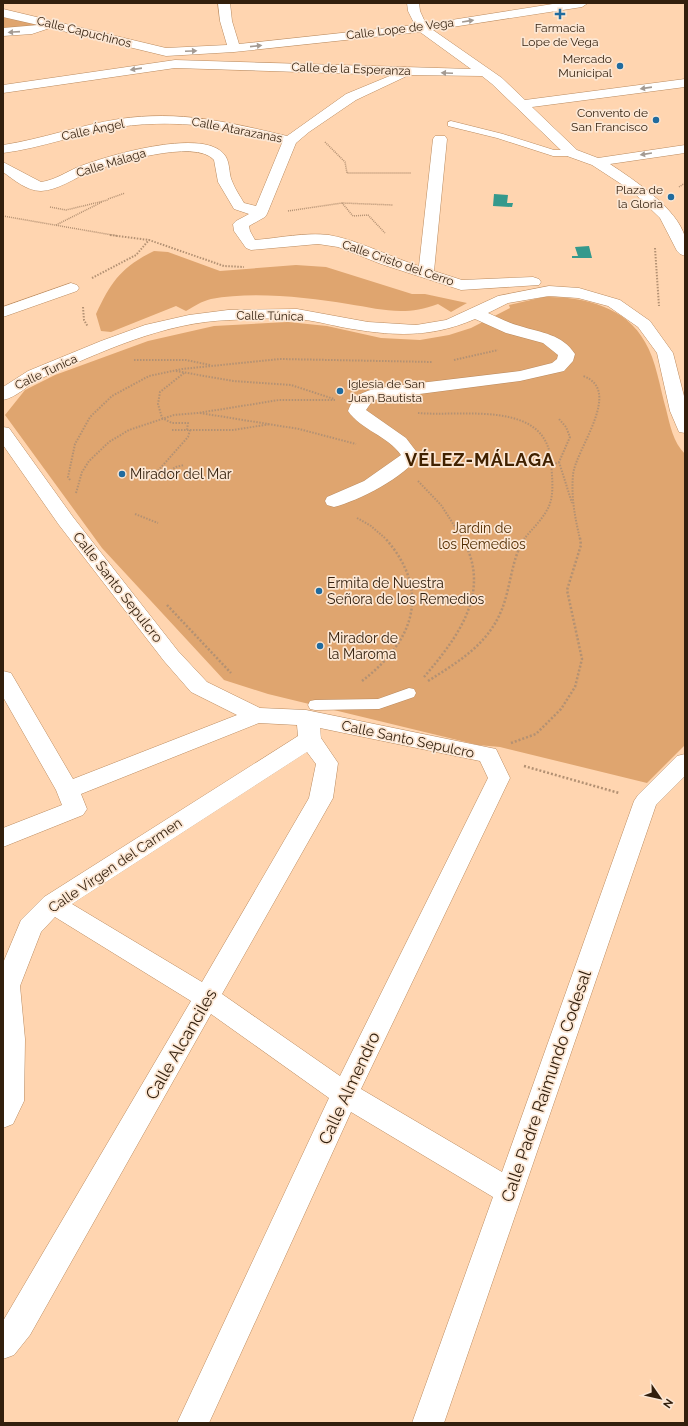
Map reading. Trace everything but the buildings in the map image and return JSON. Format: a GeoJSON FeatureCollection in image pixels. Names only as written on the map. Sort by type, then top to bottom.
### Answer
{"type":"FeatureCollection","features":[{"type":"Feature","properties":{"kind":"street"},"geometry":{"type":"LineString","coordinates":[[224,3],[226,21],[234,48]]}},
{"type":"Feature","properties":{"kind":"street"},"geometry":{"type":"LineString","coordinates":[[413,3],[414,11],[422,28],[462,58],[486,70],[572,153],[597,162],[637,188],[666,216],[685,251]]}},
{"type":"Feature","properties":{"kind":"street"},"geometry":{"type":"LineString","coordinates":[[520,3],[536,10]]}},
{"type":"Feature","properties":{"kind":"street","name":"Calle Lope de Vega"},"geometry":{"type":"LineString","coordinates":[[217,50],[422,28],[582,3]]}},
{"type":"Feature","properties":{"kind":"street","name":"Calle Capuchinos"},"geometry":{"type":"LineString","coordinates":[[3,13],[166,52],[217,50]]}},
{"type":"Feature","properties":{"kind":"street"},"geometry":{"type":"LineString","coordinates":[[3,32],[39,29],[52,24]]}},
{"type":"Feature","properties":{"kind":"street"},"geometry":{"type":"LineString","coordinates":[[216,64],[217,50]]}},
{"type":"Feature","properties":{"kind":"street"},"geometry":{"type":"LineString","coordinates":[[166,52],[175,64]]}},
{"type":"Feature","properties":{"kind":"street","name":"Calle de la Esperanza"},"geometry":{"type":"LineString","coordinates":[[3,88],[175,64],[216,64],[461,73],[486,70]]}},
{"type":"Feature","properties":{"kind":"street"},"geometry":{"type":"LineString","coordinates":[[260,214],[290,141],[304,129],[351,97],[402,75],[405,71]]}},
{"type":"Feature","properties":{"kind":"street"},"geometry":{"type":"LineString","coordinates":[[521,105],[685,83]]}},
{"type":"Feature","properties":{"kind":"street"},"geometry":{"type":"LineString","coordinates":[[185,120],[186,147]]}},
{"type":"Feature","properties":{"kind":"street","name":"Calle Atarazanas"},"geometry":{"type":"LineString","coordinates":[[185,120],[221,124],[290,141]]}},
{"type":"Feature","properties":{"kind":"street","name":"Calle Ángel"},"geometry":{"type":"LineString","coordinates":[[3,149],[25,146],[73,132],[119,123],[185,120]]}},
{"type":"Feature","properties":{"kind":"street"},"geometry":{"type":"LineString","coordinates":[[426,274],[440,139]]}},
{"type":"Feature","properties":{"kind":"street","name":"Calle Málaga"},"geometry":{"type":"LineString","coordinates":[[3,166],[38,186],[42,186],[119,158],[143,152],[186,147],[208,149],[217,154],[222,161],[225,181],[239,206],[249,208],[260,214]]}},
{"type":"Feature","properties":{"kind":"street"},"geometry":{"type":"LineString","coordinates":[[597,162],[685,149]]}},
{"type":"Feature","properties":{"kind":"street","name":"Calle Cristo del Cerro"},"geometry":{"type":"LineString","coordinates":[[260,214],[242,224],[242,231],[251,245],[318,239],[329,240],[343,243],[386,261],[461,285],[541,282],[549,291]]}},
{"type":"Feature","properties":{"kind":"street"},"geometry":{"type":"LineString","coordinates":[[3,312],[71,288]]}},
{"type":"Feature","properties":{"kind":"street"},"geometry":{"type":"LineString","coordinates":[[549,291],[579,293],[614,303],[644,324],[665,353],[679,412],[685,428]]}},
{"type":"Feature","properties":{"kind":"street","name":"Calle Túnica"},"geometry":{"type":"LineString","coordinates":[[99,348],[151,329],[228,315],[297,314],[368,327],[416,330],[450,324],[504,299],[549,291]]}},
{"type":"Feature","properties":{"kind":"street"},"geometry":{"type":"LineString","coordinates":[[334,501],[371,485],[398,467],[407,460],[410,455],[399,443],[362,417],[357,411],[360,403],[367,396],[391,391],[520,376],[558,367],[565,361],[567,354],[560,345],[549,339],[513,329],[475,313]]}},
{"type":"Feature","properties":{"kind":"street","name":"Calle Tunica"},"geometry":{"type":"LineString","coordinates":[[3,395],[34,375],[99,348]]}},
{"type":"Feature","properties":{"kind":"street","name":"Calle Santo Sepulcro"},"geometry":{"type":"LineString","coordinates":[[3,432],[66,521],[185,672],[199,687],[257,715],[310,720],[488,756]]}},
{"type":"Feature","properties":{"kind":"street"},"geometry":{"type":"LineString","coordinates":[[3,678],[68,790],[75,809],[3,838]]}},
{"type":"Feature","properties":{"kind":"street","name":"Calle Santo Sepulcro"},"geometry":{"type":"LineString","coordinates":[[68,790],[257,715]]}},
{"type":"Feature","properties":{"kind":"street","name":"Calle Virgen del Carmen"},"geometry":{"type":"LineString","coordinates":[[3,1116],[10,1101],[12,1047],[5,984],[30,927],[53,904],[310,720]]}},
{"type":"Feature","properties":{"kind":"street","name":"Calle Alcanciles"},"geometry":{"type":"LineString","coordinates":[[3,1344],[19,1325],[321,798],[327,762],[310,720]]}},
{"type":"Feature","properties":{"kind":"street","name":"Calle Almendro"},"geometry":{"type":"LineString","coordinates":[[193,1423],[345,1094],[499,778],[488,756]]}},
{"type":"Feature","properties":{"kind":"street","name":"Calle Padre Raimundo Codesal"},"geometry":{"type":"LineString","coordinates":[[428,1423],[646,801],[685,762]]}},
{"type":"Feature","properties":{"kind":"street"},"geometry":{"type":"LineString","coordinates":[[53,904],[207,998],[345,1094],[510,1191]]}},
{"type":"Feature","properties":{"kind":"lane"},"geometry":{"type":"LineString","coordinates":[[450,124],[500,136],[553,153],[572,153]]}},
{"type":"Feature","properties":{"kind":"lane"},"geometry":{"type":"LineString","coordinates":[[310,720],[379,704],[409,693]]}},
{"type":"Feature","properties":{"kind":"path"},"geometry":{"type":"LineString","coordinates":[[304,129],[317,136],[339,154],[345,162],[347,172],[436,174]]}},
{"type":"Feature","properties":{"kind":"path"},"geometry":{"type":"LineString","coordinates":[[679,187],[685,183]]}},
{"type":"Feature","properties":{"kind":"path"},"geometry":{"type":"LineString","coordinates":[[56,225],[75,214],[125,193]]}},
{"type":"Feature","properties":{"kind":"path"},"geometry":{"type":"LineString","coordinates":[[260,214],[270,215],[297,209],[342,203],[393,205]]}},
{"type":"Feature","properties":{"kind":"path"},"geometry":{"type":"LineString","coordinates":[[342,203],[353,216],[368,215],[387,236]]}},
{"type":"Feature","properties":{"kind":"path"},"geometry":{"type":"LineString","coordinates":[[149,240],[136,255],[71,288],[79,296],[83,306],[84,320],[99,348],[110,361],[153,359],[186,360],[212,366]]}},
{"type":"Feature","properties":{"kind":"path"},"geometry":{"type":"LineString","coordinates":[[655,306],[660,306],[656,241]]}},
{"type":"Feature","properties":{"kind":"path"},"geometry":{"type":"LineString","coordinates":[[449,361],[501,349]]}},
{"type":"Feature","properties":{"kind":"path"},"geometry":{"type":"LineString","coordinates":[[71,483],[68,477],[72,449],[82,428],[100,406],[143,379],[174,370],[290,358],[433,362]]}},
{"type":"Feature","properties":{"kind":"path"},"geometry":{"type":"LineString","coordinates":[[558,367],[590,378],[599,390],[599,408],[573,473],[573,506]]}},
{"type":"Feature","properties":{"kind":"path"},"geometry":{"type":"LineString","coordinates":[[74,488],[76,493],[82,472],[89,460],[109,442],[129,430],[162,418],[280,400],[337,400],[290,385],[233,381],[174,370]]}},
{"type":"Feature","properties":{"kind":"path"},"geometry":{"type":"LineString","coordinates":[[184,373],[160,392],[158,404],[162,418],[172,423],[188,422],[187,430]]}},
{"type":"Feature","properties":{"kind":"path"},"geometry":{"type":"LineString","coordinates":[[409,693],[470,654],[488,635],[501,617],[519,549],[527,534],[541,519],[551,504],[553,481],[550,466],[550,448],[534,428],[524,422],[496,415],[450,416],[412,412]]}},
{"type":"Feature","properties":{"kind":"path"},"geometry":{"type":"LineString","coordinates":[[198,413],[271,424],[341,439],[366,447],[382,454],[420,483],[445,511],[462,534],[469,549],[474,568],[474,593],[468,616],[452,643],[409,693]]}},
{"type":"Feature","properties":{"kind":"path"},"geometry":{"type":"LineString","coordinates":[[488,756],[500,747],[536,734],[561,709],[575,687],[582,659],[567,590],[581,545],[573,506],[559,462],[570,437],[566,427],[559,419]]}},
{"type":"Feature","properties":{"kind":"path"},"geometry":{"type":"LineString","coordinates":[[172,430],[251,429],[271,424]]}},
{"type":"Feature","properties":{"kind":"path"},"geometry":{"type":"LineString","coordinates":[[156,472],[188,437],[190,430]]}},
{"type":"Feature","properties":{"kind":"path"},"geometry":{"type":"LineString","coordinates":[[550,466],[559,462]]}},
{"type":"Feature","properties":{"kind":"path"},"geometry":{"type":"LineString","coordinates":[[163,475],[176,468],[184,466]]}},
{"type":"Feature","properties":{"kind":"path"},"geometry":{"type":"LineString","coordinates":[[334,501],[352,515],[374,527],[388,539],[403,560],[410,574],[413,593],[409,626],[399,643],[384,662],[356,685]]}},
{"type":"Feature","properties":{"kind":"path"},"geometry":{"type":"LineString","coordinates":[[136,514],[158,523]]}},
{"type":"Feature","properties":{"kind":"path"},"geometry":{"type":"LineString","coordinates":[[165,603],[215,658],[235,677]]}},
{"type":"Feature","properties":{"kind":"path"},"geometry":{"type":"LineString","coordinates":[[488,756],[646,801]]}},
{"type":"Feature","properties":{"kind":"green space"},"geometry":{"type":"Polygon","coordinates":[[[3,17],[36,24],[37,26],[3,29],[3,17]]]}},
{"type":"Feature","properties":{"kind":"green space"},"geometry":{"type":"Polygon","coordinates":[[[154,251],[168,252],[220,271],[296,265],[326,267],[412,294],[425,294],[467,303],[451,312],[438,304],[414,310],[393,311],[297,297],[244,295],[211,299],[186,311],[176,306],[111,332],[101,331],[96,314],[112,284],[118,276],[133,263],[154,251]]]}},
{"type":"Feature","properties":{"kind":"green space","name":"Jardín de los Remedios"},"geometry":{"type":"Polygon","coordinates":[[[544,297],[558,297],[587,301],[614,312],[637,330],[649,349],[652,357],[672,433],[685,454],[685,745],[647,783],[500,747],[478,745],[268,694],[224,680],[102,548],[5,415],[25,390],[55,375],[148,341],[214,326],[288,322],[327,326],[381,338],[420,340],[449,335],[471,328],[510,308],[509,305],[544,297]]]}},
{"type":"Feature","properties":{"kind":"water"},"geometry":{"type":"Polygon","coordinates":[[[494,194],[508,195],[507,203],[513,203],[512,207],[493,206],[494,194]]]}},
{"type":"Feature","properties":{"kind":"water"},"geometry":{"type":"Polygon","coordinates":[[[589,246],[592,258],[572,258],[572,256],[578,256],[575,247],[589,246]]]}},
{"type":"Feature","properties":{"kind":"place","name":"Farmacia Lope de Vega"},"geometry":{"type":"Point","coordinates":[560,14]}},
{"type":"Feature","properties":{"kind":"place","name":"Mercado Municipal"},"geometry":{"type":"Point","coordinates":[620,66]}},
{"type":"Feature","properties":{"kind":"place","name":"Convento de San Francisco"},"geometry":{"type":"Point","coordinates":[656,120]}},
{"type":"Feature","properties":{"kind":"place","name":"Plaza de la Gloria"},"geometry":{"type":"Point","coordinates":[671,197]}},
{"type":"Feature","properties":{"kind":"place","name":"Iglesia de San Juan Bautista"},"geometry":{"type":"Point","coordinates":[340,391]}},
{"type":"Feature","properties":{"kind":"place","name":"Mirador del Mar"},"geometry":{"type":"Point","coordinates":[122,474]}},
{"type":"Feature","properties":{"kind":"place","name":"Ermita de Nuestra Señora de los Remedios"},"geometry":{"type":"Point","coordinates":[319,591]}},
{"type":"Feature","properties":{"kind":"place","name":"Mirador de la Maroma"},"geometry":{"type":"Point","coordinates":[320,646]}},
{"type":"Feature","properties":{"kind":"district","name":"VÉLEZ-MÁLAGA"},"geometry":{"type":"Point","coordinates":[480,459]}}]}
